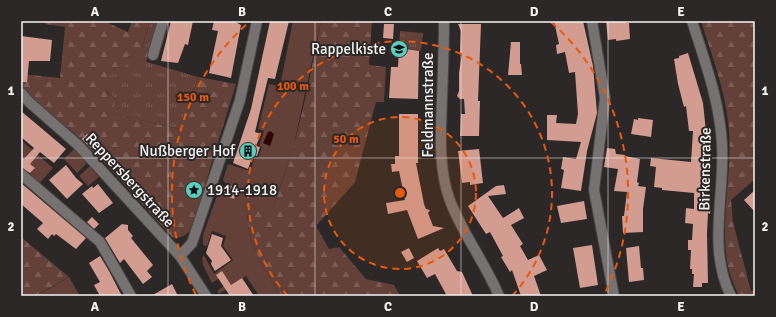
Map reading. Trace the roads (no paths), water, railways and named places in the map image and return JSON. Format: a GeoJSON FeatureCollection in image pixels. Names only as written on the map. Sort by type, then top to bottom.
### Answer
{"type":"FeatureCollection","features":[{"type":"Feature","properties":{"kind":"street"},"geometry":{"type":"LineString","coordinates":[[153,55],[163,21]]}},
{"type":"Feature","properties":{"kind":"street"},"geometry":{"type":"LineString","coordinates":[[180,256],[192,243],[227,141],[240,100],[257,21]]}},
{"type":"Feature","properties":{"kind":"street","name":"Feldmannstraße"},"geometry":{"type":"LineString","coordinates":[[444,21],[441,139],[444,178],[449,197],[461,224],[488,271],[499,296]]}},
{"type":"Feature","properties":{"kind":"street"},"geometry":{"type":"LineString","coordinates":[[592,21],[605,98],[594,190],[614,296]]}},
{"type":"Feature","properties":{"kind":"street","name":"Birkenstraße"},"geometry":{"type":"LineString","coordinates":[[692,21],[712,85],[721,122],[723,148],[718,240],[722,274],[731,296]]}},
{"type":"Feature","properties":{"kind":"street","name":"Reppersbergstraße"},"geometry":{"type":"LineString","coordinates":[[21,93],[29,102],[78,145],[180,256],[206,296]]}},
{"type":"Feature","properties":{"kind":"street"},"geometry":{"type":"LineString","coordinates":[[21,174],[100,242],[131,296]]}},
{"type":"Feature","properties":{"kind":"place","name":"Rappelkiste"},"geometry":{"type":"Point","coordinates":[399,49]}},
{"type":"Feature","properties":{"kind":"place","name":"Nußberger Hof"},"geometry":{"type":"Point","coordinates":[248,151]}},
{"type":"Feature","properties":{"kind":"place","name":"1914-1918"},"geometry":{"type":"Point","coordinates":[194,190]}}]}
